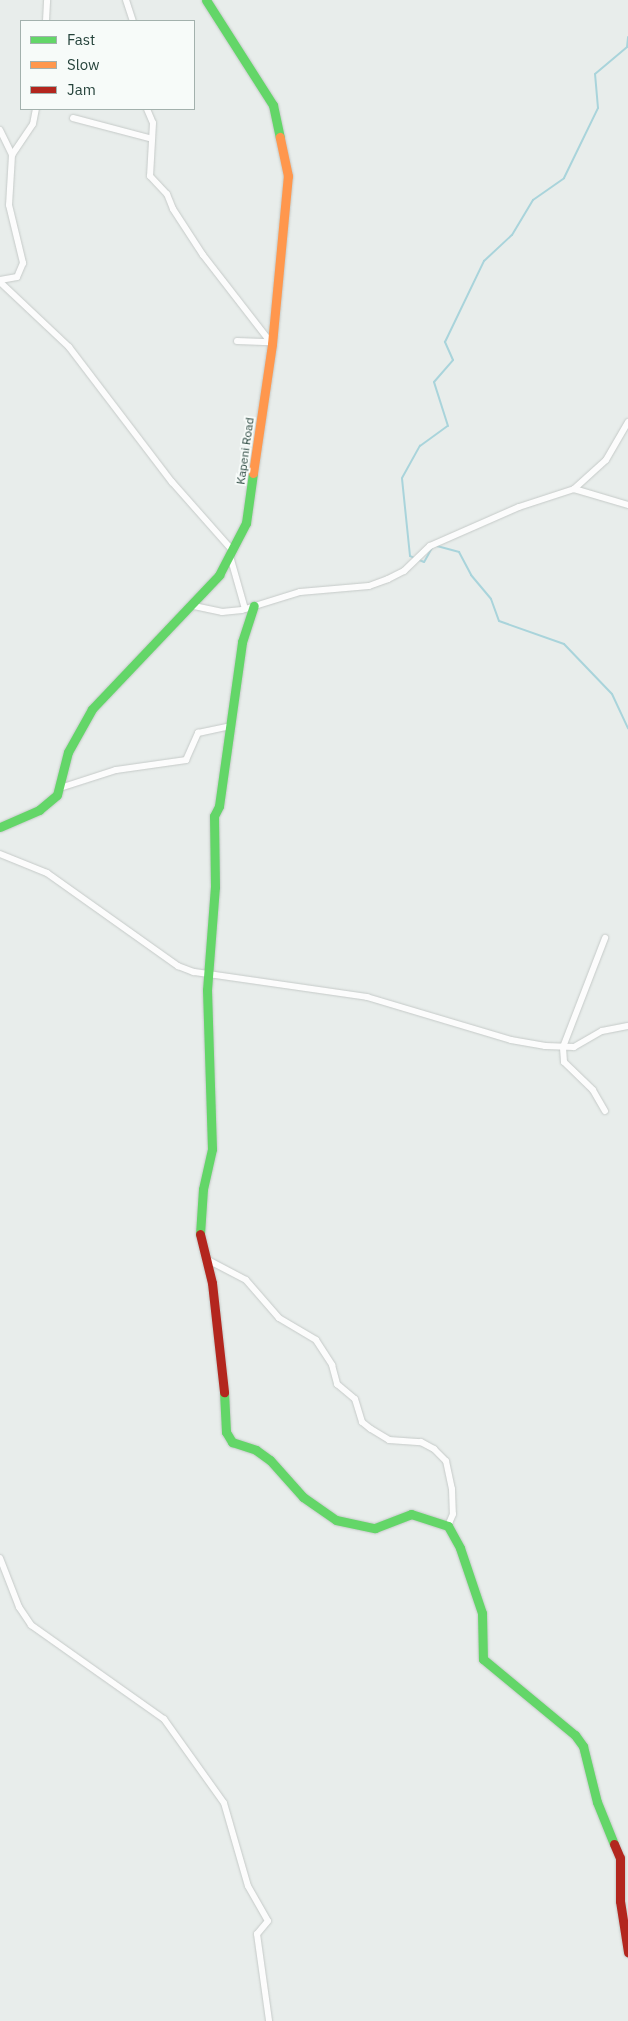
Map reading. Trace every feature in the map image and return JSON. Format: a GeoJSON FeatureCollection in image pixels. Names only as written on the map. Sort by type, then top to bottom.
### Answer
{"type":"FeatureCollection","features":[{"type":"Feature","properties":{"kind":"street"},"geometry":{"type":"LineString","coordinates":[[46,20],[47,0]]}},
{"type":"Feature","properties":{"kind":"street"},"geometry":{"type":"LineString","coordinates":[[126,0],[133,20]]}},
{"type":"Feature","properties":{"kind":"street","name":"Kapeni Road"},"geometry":{"type":"LineString","coordinates":[[0,827],[50,803],[60,788],[68,752],[92,709],[194,606],[232,554],[246,523],[252,496],[271,343],[288,176],[273,105],[206,0]]}},
{"type":"Feature","properties":{"kind":"street"},"geometry":{"type":"LineString","coordinates":[[12,155],[32,124],[36,110]]}},
{"type":"Feature","properties":{"kind":"street"},"geometry":{"type":"LineString","coordinates":[[147,110],[153,123],[150,138],[150,176],[167,194],[172,209],[204,255],[271,343]]}},
{"type":"Feature","properties":{"kind":"street"},"geometry":{"type":"LineString","coordinates":[[73,118],[150,138]]}},
{"type":"Feature","properties":{"kind":"street"},"geometry":{"type":"LineString","coordinates":[[0,130],[12,155],[9,205],[23,263],[17,277],[0,281]]}},
{"type":"Feature","properties":{"kind":"street"},"geometry":{"type":"LineString","coordinates":[[0,281],[69,348],[172,482],[232,554],[250,608],[242,642],[219,806],[214,816],[215,887],[207,1027],[212,1149],[203,1189],[200,1236],[206,1259],[221,1348],[224,1426],[229,1439],[263,1454],[303,1498],[336,1520],[375,1528],[411,1514],[448,1526],[460,1548],[482,1613],[484,1659],[575,1735],[583,1746],[597,1802],[620,1858],[620,1901],[628,1952]]}},
{"type":"Feature","properties":{"kind":"street"},"geometry":{"type":"LineString","coordinates":[[237,341],[271,343]]}},
{"type":"Feature","properties":{"kind":"street"},"geometry":{"type":"LineString","coordinates":[[194,606],[222,612],[250,608],[300,592],[369,586],[388,579],[404,571],[430,546],[519,506],[574,489],[606,460],[628,422]]}},
{"type":"Feature","properties":{"kind":"street"},"geometry":{"type":"LineString","coordinates":[[574,489],[628,506]]}},
{"type":"Feature","properties":{"kind":"street"},"geometry":{"type":"LineString","coordinates":[[60,788],[116,770],[186,760],[198,733],[230,726]]}},
{"type":"Feature","properties":{"kind":"street"},"geometry":{"type":"LineString","coordinates":[[0,854],[47,873],[178,966],[209,975],[367,997],[511,1040],[562,1048],[589,1042],[612,1028],[628,1026]]}},
{"type":"Feature","properties":{"kind":"street"},"geometry":{"type":"LineString","coordinates":[[605,938],[562,1048],[564,1062],[593,1090],[605,1112]]}},
{"type":"Feature","properties":{"kind":"street"},"geometry":{"type":"LineString","coordinates":[[206,1259],[246,1280],[279,1318],[316,1340],[332,1365],[337,1384],[355,1399],[366,1426],[389,1440],[421,1442],[434,1449],[446,1461],[452,1489],[453,1514],[448,1526]]}},
{"type":"Feature","properties":{"kind":"street"},"geometry":{"type":"LineString","coordinates":[[0,1558],[19,1607],[31,1625],[164,1719],[224,1803],[248,1886],[268,1921],[257,1934],[269,2021]]}},
{"type":"Feature","properties":{"kind":"waterway"},"geometry":{"type":"LineString","coordinates":[[433,546],[424,562],[410,556],[402,478],[420,446],[448,426],[434,382],[453,360],[445,342],[484,261],[512,235],[533,200],[564,178],[598,108],[595,74],[627,47],[628,37]]}},
{"type":"Feature","properties":{"kind":"waterway"},"geometry":{"type":"LineString","coordinates":[[437,546],[459,552],[471,575],[491,599],[499,621],[564,644],[612,694],[628,728]]}},
{"type":"Feature","properties":{"kind":"traffic: fast"},"geometry":{"type":"LineString","coordinates":[[206,0],[273,105],[280,137]]}},
{"type":"Feature","properties":{"kind":"traffic: fast"},"geometry":{"type":"LineString","coordinates":[[0,827],[39,810],[57,795],[68,752],[92,709],[219,575],[246,523],[253,473]]}},
{"type":"Feature","properties":{"kind":"traffic: fast"},"geometry":{"type":"LineString","coordinates":[[200,1234],[203,1189],[212,1149],[207,990],[215,887],[214,816],[219,806],[242,642],[254,606]]}},
{"type":"Feature","properties":{"kind":"traffic: fast"},"geometry":{"type":"LineString","coordinates":[[224,1392],[226,1432],[232,1442],[256,1450],[270,1460],[303,1497],[336,1520],[375,1528],[411,1514],[448,1526],[460,1548],[482,1613],[483,1659],[575,1735],[583,1746],[597,1802],[614,1844]]}},
{"type":"Feature","properties":{"kind":"traffic: slow"},"geometry":{"type":"LineString","coordinates":[[253,473],[272,344],[288,176],[280,137]]}},
{"type":"Feature","properties":{"kind":"traffic: jam"},"geometry":{"type":"LineString","coordinates":[[200,1234],[212,1283],[224,1392]]}},
{"type":"Feature","properties":{"kind":"traffic: jam"},"geometry":{"type":"LineString","coordinates":[[614,1844],[620,1858],[620,1901],[628,1952]]}}]}
